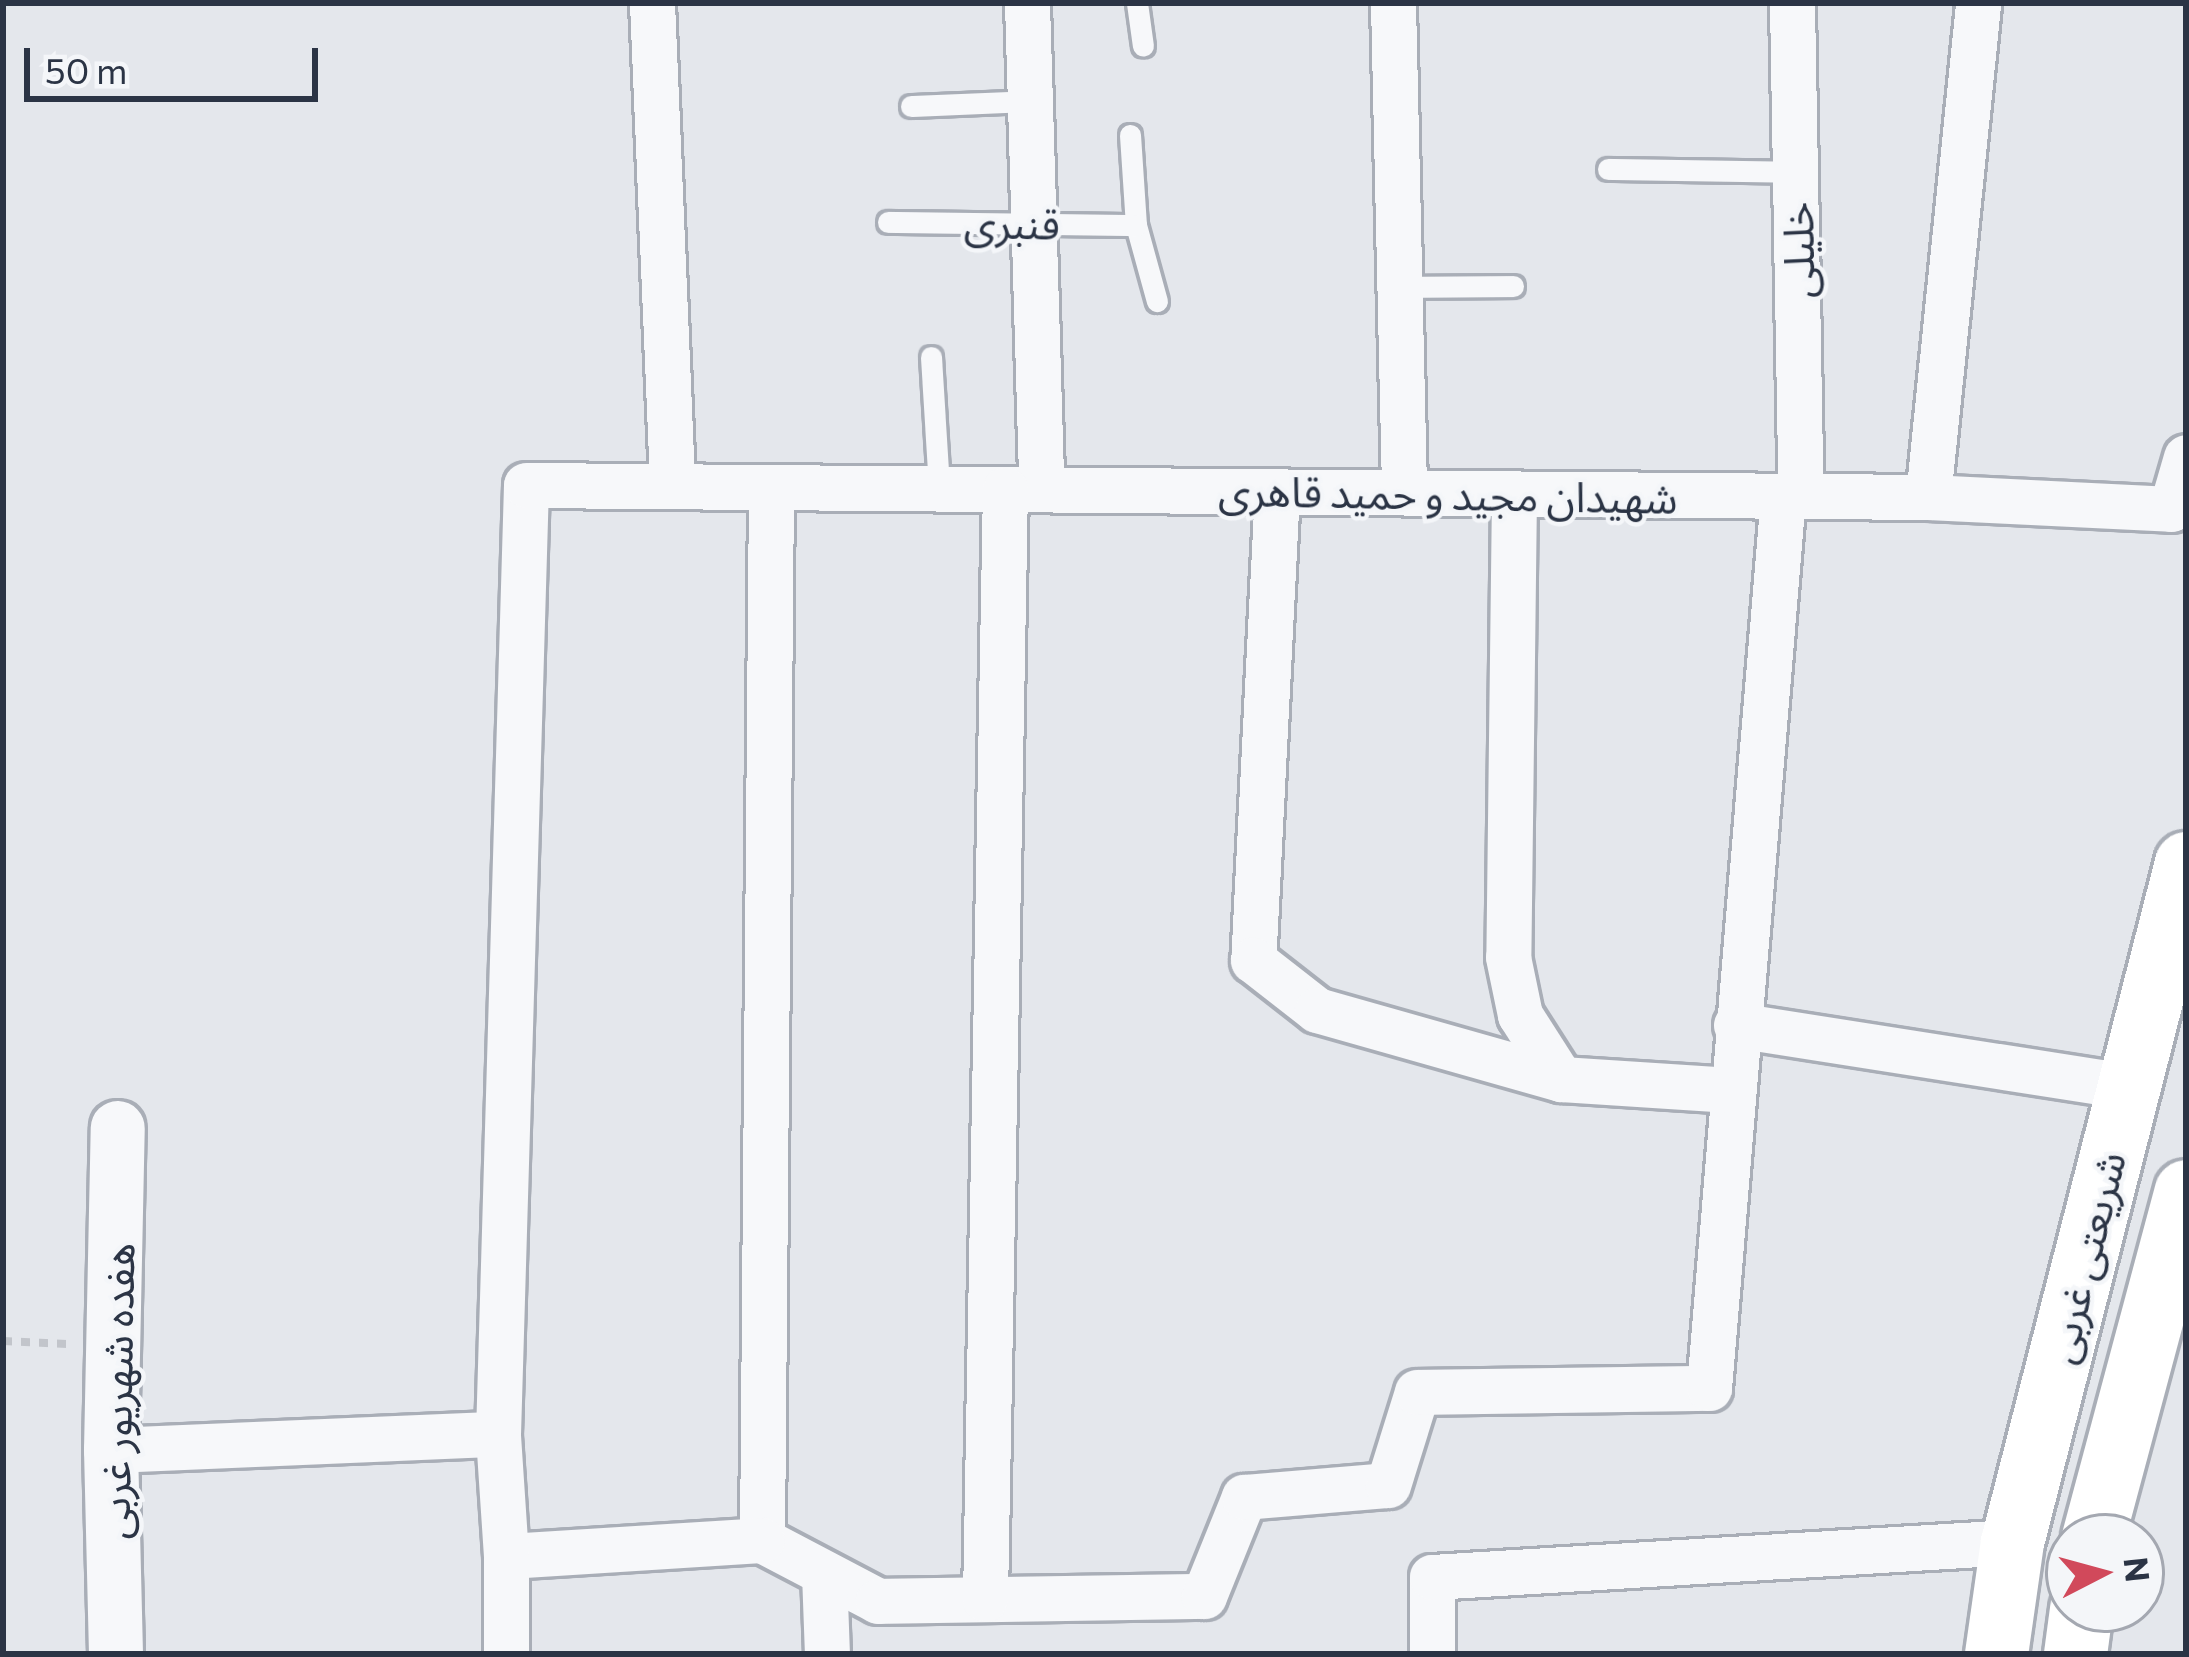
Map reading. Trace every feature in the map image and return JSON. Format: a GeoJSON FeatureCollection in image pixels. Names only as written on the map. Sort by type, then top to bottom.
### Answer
{"type":"FeatureCollection","features":[{"type":"Feature","properties":{"kind":"main road","name":"شریعتی غربی"},"geometry":{"type":"LineString","coordinates":[[1996,1654],[2012,1542],[2186,863]]}},
{"type":"Feature","properties":{"kind":"main road","name":"شریعتی غربی"},"geometry":{"type":"LineString","coordinates":[[2099,1513],[2186,1191]]}},
{"type":"Feature","properties":{"kind":"street"},"geometry":{"type":"LineString","coordinates":[[652,3],[672,486]]}},
{"type":"Feature","properties":{"kind":"street"},"geometry":{"type":"LineString","coordinates":[[506,1556],[762,1540],[878,1601],[985,1600],[1033,221],[1027,3]]}},
{"type":"Feature","properties":{"kind":"street"},"geometry":{"type":"LineString","coordinates":[[1393,3],[1404,493]]}},
{"type":"Feature","properties":{"kind":"street","name":"خلیلی"},"geometry":{"type":"LineString","coordinates":[[985,1600],[1204,1597],[1244,1497],[1388,1485],[1417,1392],[1709,1388],[1736,1024],[1792,496],[1796,172],[1792,3]]}},
{"type":"Feature","properties":{"kind":"street"},"geometry":{"type":"LineString","coordinates":[[1928,497],[1978,3]]}},
{"type":"Feature","properties":{"kind":"street","name":"شهیدان مجید و حمید قاهری"},"geometry":{"type":"LineString","coordinates":[[498,1434],[526,485],[1928,497],[2171,508],[2186,457]]}},
{"type":"Feature","properties":{"kind":"street"},"geometry":{"type":"LineString","coordinates":[[762,1540],[771,487]]}},
{"type":"Feature","properties":{"kind":"street"},"geometry":{"type":"LineString","coordinates":[[1277,491],[1253,960],[1318,1010],[1561,1078],[1731,1090]]}},
{"type":"Feature","properties":{"kind":"street"},"geometry":{"type":"LineString","coordinates":[[1514,494],[1508,957],[1520,1015],[1561,1078]]}},
{"type":"Feature","properties":{"kind":"street"},"geometry":{"type":"LineString","coordinates":[[1736,1024],[2127,1086]]}},
{"type":"Feature","properties":{"kind":"street","name":"هفده شهریور غربی"},"geometry":{"type":"LineString","coordinates":[[116,1654],[111,1450],[118,1128]]}},
{"type":"Feature","properties":{"kind":"street"},"geometry":{"type":"LineString","coordinates":[[111,1450],[498,1434],[506,1654]]}},
{"type":"Feature","properties":{"kind":"street"},"geometry":{"type":"LineString","coordinates":[[1432,1654],[1432,1577],[2012,1542]]}},
{"type":"Feature","properties":{"kind":"street"},"geometry":{"type":"LineString","coordinates":[[824,1573],[827,1654]]}},
{"type":"Feature","properties":{"kind":"lane"},"geometry":{"type":"LineString","coordinates":[[1137,3],[1143,46]]}},
{"type":"Feature","properties":{"kind":"lane"},"geometry":{"type":"LineString","coordinates":[[911,106],[1029,101]]}},
{"type":"Feature","properties":{"kind":"lane"},"geometry":{"type":"LineString","coordinates":[[1130,135],[1136,225],[1157,301]]}},
{"type":"Feature","properties":{"kind":"lane"},"geometry":{"type":"LineString","coordinates":[[1607,169],[1796,172]]}},
{"type":"Feature","properties":{"kind":"lane","name":"قنبری"},"geometry":{"type":"LineString","coordinates":[[888,222],[1136,225]]}},
{"type":"Feature","properties":{"kind":"lane"},"geometry":{"type":"LineString","coordinates":[[1399,287],[1514,286]]}},
{"type":"Feature","properties":{"kind":"lane"},"geometry":{"type":"LineString","coordinates":[[931,357],[939,488]]}},
{"type":"Feature","properties":{"kind":"path"},"geometry":{"type":"LineString","coordinates":[[3,1341],[115,1346]]}}]}
